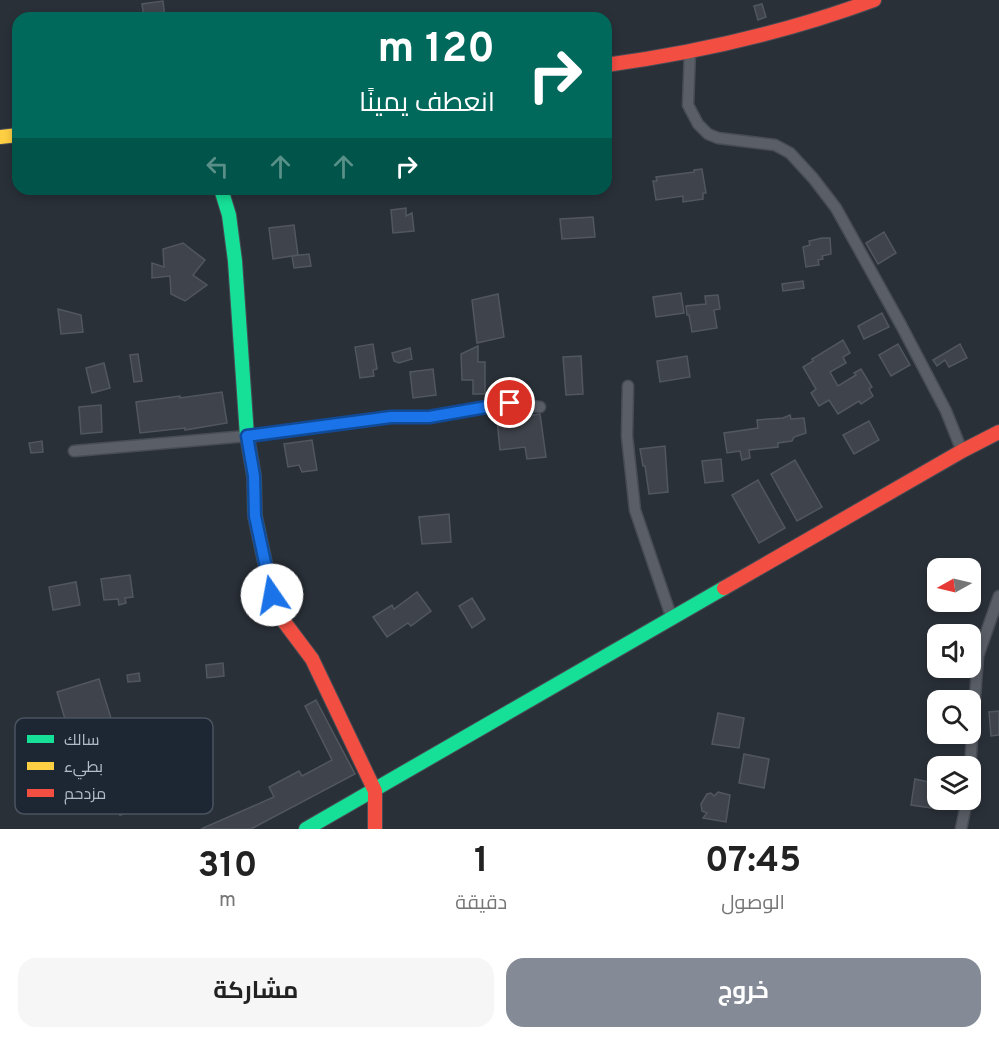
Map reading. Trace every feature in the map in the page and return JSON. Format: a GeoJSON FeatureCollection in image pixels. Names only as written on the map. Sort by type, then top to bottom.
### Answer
{"type":"FeatureCollection","features":[{"type":"Feature","properties":{"kind":"street"},"geometry":{"type":"LineString","coordinates":[[612,64],[656,59],[690,51],[847,5],[874,0]]}},
{"type":"Feature","properties":{"kind":"street"},"geometry":{"type":"LineString","coordinates":[[690,51],[688,105],[698,124],[708,134],[718,138],[775,145],[790,153],[813,178],[836,208],[901,325],[946,411],[962,451]]}},
{"type":"Feature","properties":{"kind":"street"},"geometry":{"type":"LineString","coordinates":[[223,195],[229,215],[236,261],[247,436],[254,476],[255,516],[272,595],[287,627],[312,659],[375,790],[375,829]]}},
{"type":"Feature","properties":{"kind":"street"},"geometry":{"type":"LineString","coordinates":[[628,386],[627,436],[635,510],[672,619]]}},
{"type":"Feature","properties":{"kind":"street"},"geometry":{"type":"LineString","coordinates":[[74,451],[247,436],[391,417],[429,417],[510,403],[540,407]]}},
{"type":"Feature","properties":{"kind":"street"},"geometry":{"type":"LineString","coordinates":[[306,829],[962,451],[999,432]]}},
{"type":"Feature","properties":{"kind":"street"},"geometry":{"type":"LineString","coordinates":[[971,756],[978,656],[999,596]]}},
{"type":"Feature","properties":{"kind":"street"},"geometry":{"type":"LineString","coordinates":[[962,829],[965,810]]}},
{"type":"Feature","properties":{"kind":"building"},"geometry":{"type":"Polygon","coordinates":[[[163,1],[164,12],[143,12],[142,4],[163,1]]]}},
{"type":"Feature","properties":{"kind":"building"},"geometry":{"type":"Polygon","coordinates":[[[762,4],[766,17],[758,20],[754,6],[762,4]]]}},
{"type":"Feature","properties":{"kind":"building"},"geometry":{"type":"Polygon","coordinates":[[[702,169],[706,193],[703,193],[703,199],[683,202],[683,196],[656,200],[653,181],[657,181],[656,177],[702,169]]]}},
{"type":"Feature","properties":{"kind":"building"},"geometry":{"type":"Polygon","coordinates":[[[406,208],[406,216],[412,213],[414,231],[393,233],[391,210],[406,208]]]}},
{"type":"Feature","properties":{"kind":"building"},"geometry":{"type":"Polygon","coordinates":[[[593,217],[595,237],[562,239],[560,219],[593,217]]]}},
{"type":"Feature","properties":{"kind":"building"},"geometry":{"type":"Polygon","coordinates":[[[294,225],[298,255],[273,259],[269,228],[294,225]]]}},
{"type":"Feature","properties":{"kind":"building"},"geometry":{"type":"Polygon","coordinates":[[[884,232],[896,253],[878,264],[866,243],[884,232]]]}},
{"type":"Feature","properties":{"kind":"building"},"geometry":{"type":"Polygon","coordinates":[[[830,238],[831,254],[822,256],[823,259],[818,260],[819,265],[806,267],[803,247],[810,245],[809,241],[830,238]]]}},
{"type":"Feature","properties":{"kind":"building"},"geometry":{"type":"Polygon","coordinates":[[[183,243],[205,260],[193,275],[207,285],[185,301],[171,294],[170,276],[152,278],[152,263],[164,267],[163,249],[183,243]]]}},
{"type":"Feature","properties":{"kind":"building"},"geometry":{"type":"Polygon","coordinates":[[[309,254],[311,266],[294,268],[292,256],[309,254]]]}},
{"type":"Feature","properties":{"kind":"building"},"geometry":{"type":"Polygon","coordinates":[[[803,281],[804,288],[783,291],[782,284],[803,281]]]}},
{"type":"Feature","properties":{"kind":"building"},"geometry":{"type":"Polygon","coordinates":[[[681,293],[684,313],[656,317],[653,297],[681,293]]]}},
{"type":"Feature","properties":{"kind":"building"},"geometry":{"type":"Polygon","coordinates":[[[498,294],[504,337],[477,343],[472,300],[498,294]]]}},
{"type":"Feature","properties":{"kind":"building"},"geometry":{"type":"Polygon","coordinates":[[[718,295],[720,309],[714,310],[717,328],[692,332],[686,306],[706,304],[705,296],[718,295]]]}},
{"type":"Feature","properties":{"kind":"building"},"geometry":{"type":"Polygon","coordinates":[[[58,309],[81,315],[83,332],[61,334],[58,309]]]}},
{"type":"Feature","properties":{"kind":"building"},"geometry":{"type":"Polygon","coordinates":[[[882,313],[889,327],[864,339],[858,326],[882,313]]]}},
{"type":"Feature","properties":{"kind":"building"},"geometry":{"type":"Polygon","coordinates":[[[843,340],[850,353],[843,357],[846,363],[830,372],[838,386],[856,375],[854,373],[861,369],[872,387],[869,389],[873,396],[861,404],[859,401],[838,414],[829,400],[819,406],[811,393],[816,389],[803,367],[843,340]]]}},
{"type":"Feature","properties":{"kind":"building"},"geometry":{"type":"Polygon","coordinates":[[[373,344],[377,369],[373,370],[374,376],[360,378],[355,347],[373,344]]]}},
{"type":"Feature","properties":{"kind":"building"},"geometry":{"type":"Polygon","coordinates":[[[898,344],[910,365],[891,376],[879,355],[898,344]]]}},
{"type":"Feature","properties":{"kind":"building"},"geometry":{"type":"Polygon","coordinates":[[[960,344],[967,358],[949,367],[945,360],[937,366],[933,360],[960,344]]]}},
{"type":"Feature","properties":{"kind":"building"},"geometry":{"type":"Polygon","coordinates":[[[478,346],[478,362],[485,362],[485,394],[473,394],[473,380],[462,380],[461,354],[478,346]]]}},
{"type":"Feature","properties":{"kind":"building"},"geometry":{"type":"Polygon","coordinates":[[[410,348],[412,359],[399,363],[394,361],[392,353],[410,348]]]}},
{"type":"Feature","properties":{"kind":"building"},"geometry":{"type":"Polygon","coordinates":[[[138,354],[142,381],[134,382],[130,355],[138,354]]]}},
{"type":"Feature","properties":{"kind":"building"},"geometry":{"type":"Polygon","coordinates":[[[581,356],[583,394],[566,395],[563,357],[581,356]]]}},
{"type":"Feature","properties":{"kind":"building"},"geometry":{"type":"Polygon","coordinates":[[[687,356],[690,377],[660,382],[657,361],[687,356]]]}},
{"type":"Feature","properties":{"kind":"building"},"geometry":{"type":"Polygon","coordinates":[[[104,363],[110,388],[92,393],[86,368],[104,363]]]}},
{"type":"Feature","properties":{"kind":"building"},"geometry":{"type":"Polygon","coordinates":[[[433,369],[436,395],[413,398],[410,372],[433,369]]]}},
{"type":"Feature","properties":{"kind":"building"},"geometry":{"type":"Polygon","coordinates":[[[222,392],[227,423],[185,430],[185,428],[140,433],[136,402],[222,392]]]}},
{"type":"Feature","properties":{"kind":"building"},"geometry":{"type":"Polygon","coordinates":[[[101,405],[102,432],[81,434],[79,407],[101,405]]]}},
{"type":"Feature","properties":{"kind":"building"},"geometry":{"type":"Polygon","coordinates":[[[540,414],[546,457],[527,459],[525,447],[500,450],[497,420],[540,414]]]}},
{"type":"Feature","properties":{"kind":"building"},"geometry":{"type":"Polygon","coordinates":[[[790,415],[791,419],[804,418],[806,433],[794,437],[792,441],[778,443],[778,447],[749,450],[750,458],[742,460],[740,451],[727,453],[724,433],[758,428],[757,420],[783,418],[790,415]]]}},
{"type":"Feature","properties":{"kind":"building"},"geometry":{"type":"Polygon","coordinates":[[[869,421],[879,440],[854,454],[843,435],[869,421]]]}},
{"type":"Feature","properties":{"kind":"building"},"geometry":{"type":"Polygon","coordinates":[[[312,440],[317,470],[302,472],[299,465],[288,467],[284,444],[312,440]]]}},
{"type":"Feature","properties":{"kind":"building"},"geometry":{"type":"Polygon","coordinates":[[[42,441],[43,452],[31,453],[29,443],[42,441]]]}},
{"type":"Feature","properties":{"kind":"building"},"geometry":{"type":"Polygon","coordinates":[[[665,446],[668,492],[649,494],[640,449],[665,446]]]}},
{"type":"Feature","properties":{"kind":"building"},"geometry":{"type":"Polygon","coordinates":[[[721,459],[723,481],[705,483],[702,461],[721,459]]]}},
{"type":"Feature","properties":{"kind":"building"},"geometry":{"type":"Polygon","coordinates":[[[795,460],[822,507],[797,521],[771,474],[795,460]]]}},
{"type":"Feature","properties":{"kind":"building"},"geometry":{"type":"Polygon","coordinates":[[[758,480],[785,528],[759,543],[732,495],[758,480]]]}},
{"type":"Feature","properties":{"kind":"building"},"geometry":{"type":"Polygon","coordinates":[[[449,514],[451,542],[422,544],[419,517],[449,514]]]}},
{"type":"Feature","properties":{"kind":"building"},"geometry":{"type":"Polygon","coordinates":[[[130,575],[133,597],[125,598],[126,603],[119,605],[118,599],[104,600],[101,579],[130,575]]]}},
{"type":"Feature","properties":{"kind":"building"},"geometry":{"type":"Polygon","coordinates":[[[76,582],[80,605],[53,610],[49,587],[76,582]]]}},
{"type":"Feature","properties":{"kind":"building"},"geometry":{"type":"Polygon","coordinates":[[[417,592],[431,611],[411,626],[408,623],[387,637],[373,617],[392,605],[394,609],[417,592]]]}},
{"type":"Feature","properties":{"kind":"building"},"geometry":{"type":"Polygon","coordinates":[[[472,598],[485,619],[472,628],[459,606],[472,598]]]}},
{"type":"Feature","properties":{"kind":"building"},"geometry":{"type":"Polygon","coordinates":[[[223,663],[224,676],[207,678],[206,665],[223,663]]]}},
{"type":"Feature","properties":{"kind":"building"},"geometry":{"type":"Polygon","coordinates":[[[139,673],[140,681],[128,682],[127,675],[139,673]]]}},
{"type":"Feature","properties":{"kind":"building"},"geometry":{"type":"Polygon","coordinates":[[[99,679],[111,718],[65,718],[57,692],[99,679]]]}},
{"type":"Feature","properties":{"kind":"building"},"geometry":{"type":"Polygon","coordinates":[[[316,700],[355,774],[251,829],[201,829],[274,797],[269,787],[299,771],[302,776],[332,760],[305,706],[316,700]]]}},
{"type":"Feature","properties":{"kind":"building"},"geometry":{"type":"Polygon","coordinates":[[[999,711],[999,735],[991,736],[989,712],[999,711]]]}},
{"type":"Feature","properties":{"kind":"building"},"geometry":{"type":"Polygon","coordinates":[[[718,713],[744,718],[739,748],[712,744],[718,713]]]}},
{"type":"Feature","properties":{"kind":"building"},"geometry":{"type":"Polygon","coordinates":[[[744,754],[769,759],[764,788],[739,783],[744,754]]]}},
{"type":"Feature","properties":{"kind":"building"},"geometry":{"type":"Polygon","coordinates":[[[915,779],[927,782],[927,807],[911,805],[915,779]]]}},
{"type":"Feature","properties":{"kind":"building"},"geometry":{"type":"Polygon","coordinates":[[[718,792],[730,795],[726,822],[703,818],[707,813],[702,811],[701,804],[707,794],[711,793],[714,796],[718,792]]]}},
{"type":"Feature","properties":{"kind":"traffic: fast"},"geometry":{"type":"LineString","coordinates":[[223,195],[229,215],[235,261],[247,436],[254,476],[255,516],[272,595],[285,623]]}},
{"type":"Feature","properties":{"kind":"traffic: fast"},"geometry":{"type":"LineString","coordinates":[[306,829],[724,588]]}},
{"type":"Feature","properties":{"kind":"traffic: slow"},"geometry":{"type":"LineString","coordinates":[[0,137],[12,136]]}},
{"type":"Feature","properties":{"kind":"traffic: jam"},"geometry":{"type":"LineString","coordinates":[[612,64],[742,40],[809,22],[874,0]]}},
{"type":"Feature","properties":{"kind":"traffic: jam"},"geometry":{"type":"LineString","coordinates":[[724,588],[999,432]]}},
{"type":"Feature","properties":{"kind":"traffic: jam"},"geometry":{"type":"LineString","coordinates":[[285,623],[312,659],[375,791],[375,829]]}},
{"type":"Feature","properties":{"kind":"route"},"geometry":{"type":"LineString","coordinates":[[272,595],[255,516],[254,476],[247,436],[391,417],[429,417],[510,403]]}}]}
